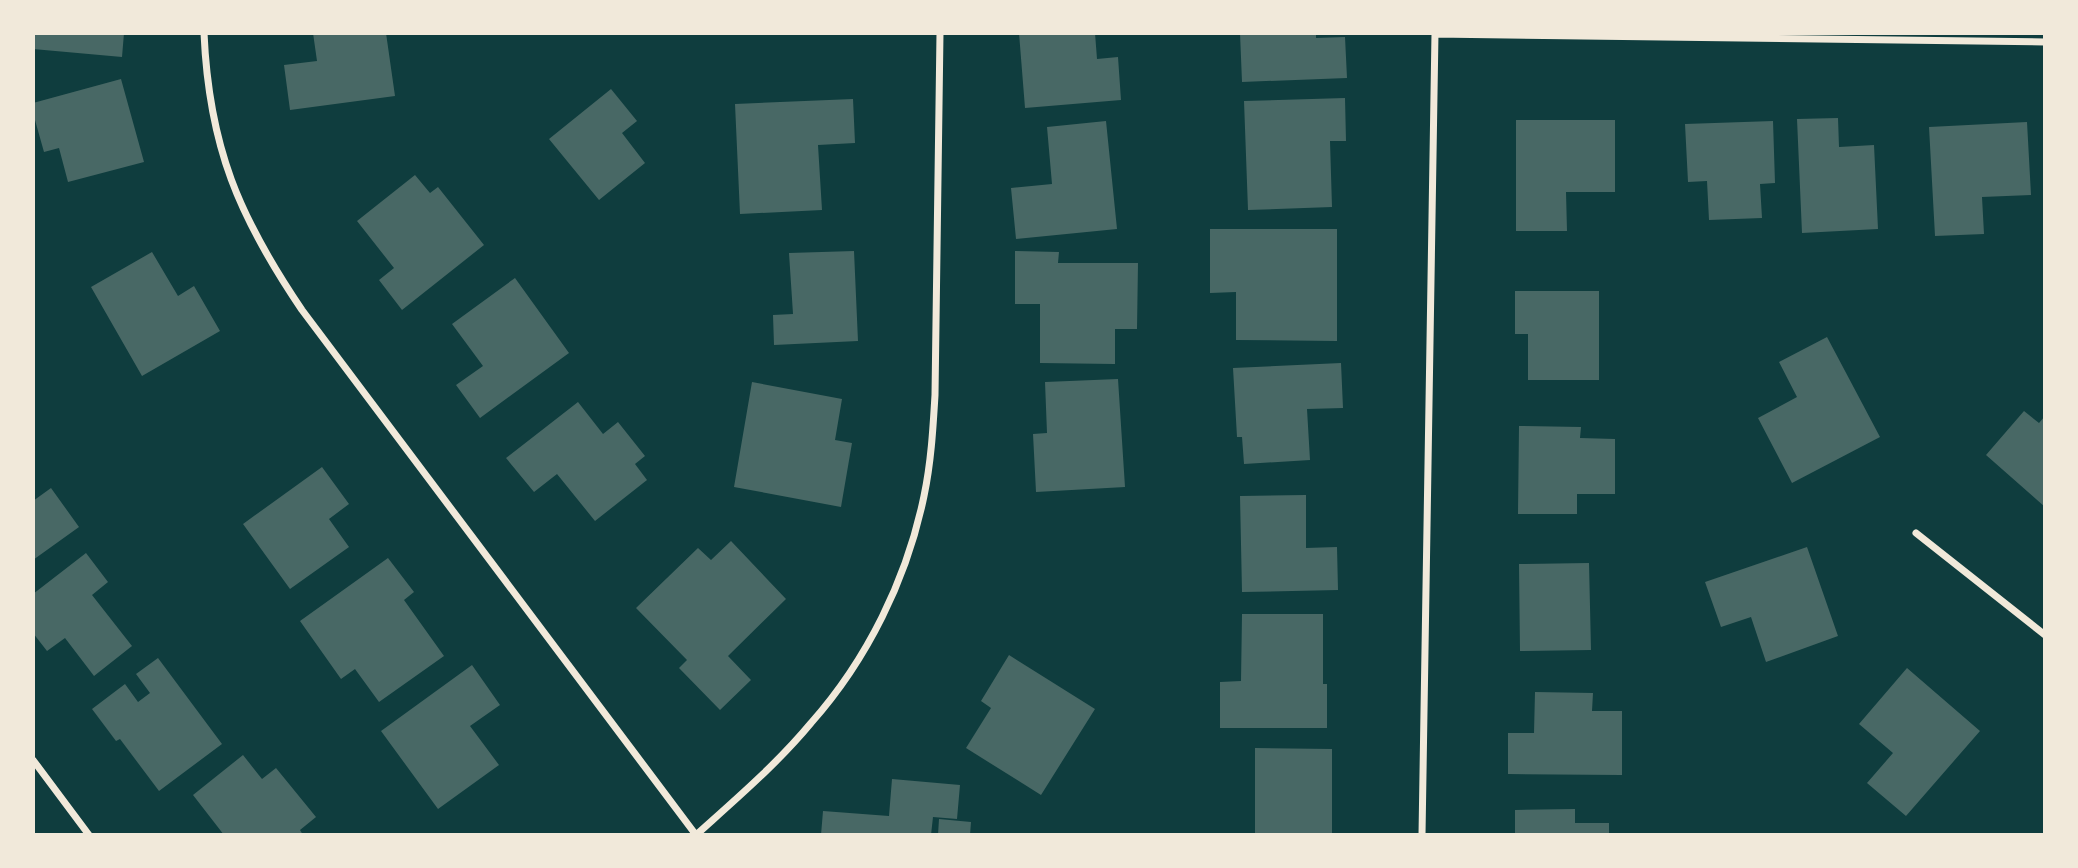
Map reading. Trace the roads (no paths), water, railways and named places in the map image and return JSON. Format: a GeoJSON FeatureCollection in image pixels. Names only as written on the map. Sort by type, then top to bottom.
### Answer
{"type":"FeatureCollection","features":[{"type":"Feature","properties":{"kind":"street"},"geometry":{"type":"LineString","coordinates":[[204,33],[205,74],[222,156],[254,232],[277,273],[696,835],[784,753],[813,722],[836,691],[862,654],[884,614],[915,534],[931,453],[935,396],[940,33]]}},
{"type":"Feature","properties":{"kind":"street"},"geometry":{"type":"LineString","coordinates":[[1422,835],[1435,33],[2045,42]]}},
{"type":"Feature","properties":{"kind":"street"},"geometry":{"type":"LineString","coordinates":[[1916,533],[2045,635]]}},
{"type":"Feature","properties":{"kind":"street"},"geometry":{"type":"LineString","coordinates":[[33,760],[89,835]]}}]}
